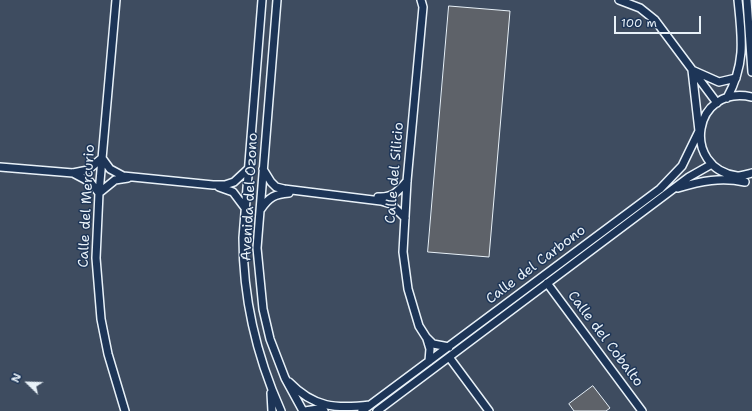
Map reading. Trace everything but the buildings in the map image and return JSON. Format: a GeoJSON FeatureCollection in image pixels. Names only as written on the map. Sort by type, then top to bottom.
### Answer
{"type":"FeatureCollection","features":[{"type":"Feature","properties":{"kind":"street","name":"Calle del Mercurio"},"geometry":{"type":"LineString","coordinates":[[116,0],[99,193],[96,258],[101,319],[108,354],[125,411]]}},
{"type":"Feature","properties":{"kind":"street"},"geometry":{"type":"LineString","coordinates":[[262,0],[245,208],[243,272],[250,319],[271,387],[281,411]]}},
{"type":"Feature","properties":{"kind":"street","name":"Avenida del Ozono"},"geometry":{"type":"LineString","coordinates":[[277,0],[257,248],[263,309],[270,339],[286,378],[304,411]]}},
{"type":"Feature","properties":{"kind":"street"},"geometry":{"type":"LineString","coordinates":[[619,0],[634,5],[650,16],[717,103],[726,98],[738,95],[752,97]]}},
{"type":"Feature","properties":{"kind":"street"},"geometry":{"type":"LineString","coordinates":[[726,98],[736,78],[741,56],[738,0]]}},
{"type":"Feature","properties":{"kind":"street"},"geometry":{"type":"LineString","coordinates":[[747,0],[752,72]]}},
{"type":"Feature","properties":{"kind":"street","name":"Calle del Silicio"},"geometry":{"type":"LineString","coordinates":[[424,2],[407,181],[403,252],[408,289],[419,326],[426,337],[430,349],[429,361]]}},
{"type":"Feature","properties":{"kind":"street"},"geometry":{"type":"LineString","coordinates":[[692,70],[719,82],[736,78]]}},
{"type":"Feature","properties":{"kind":"street"},"geometry":{"type":"LineString","coordinates":[[692,70],[701,147],[712,164],[724,171],[738,176],[749,183]]}},
{"type":"Feature","properties":{"kind":"street","name":"Calle del Carbono"},"geometry":{"type":"LineString","coordinates":[[362,411],[660,189],[682,166],[709,110],[717,103]]}},
{"type":"Feature","properties":{"kind":"street"},"geometry":{"type":"LineString","coordinates":[[0,167],[73,173],[88,170],[102,158],[110,169],[116,173],[132,178]]}},
{"type":"Feature","properties":{"kind":"street","name":"Calle del Carbono"},"geometry":{"type":"LineString","coordinates":[[378,411],[674,189],[712,164]]}},
{"type":"Feature","properties":{"kind":"street"},"geometry":{"type":"LineString","coordinates":[[73,173],[90,182],[99,193],[115,180],[132,178],[213,185],[234,182],[248,169]]}},
{"type":"Feature","properties":{"kind":"street"},"geometry":{"type":"LineString","coordinates":[[263,169],[267,178],[276,187],[295,192],[372,198],[390,196],[396,193],[407,181]]}},
{"type":"Feature","properties":{"kind":"street"},"geometry":{"type":"LineString","coordinates":[[738,176],[752,173]]}},
{"type":"Feature","properties":{"kind":"street","name":"Calle del Carbono"},"geometry":{"type":"LineString","coordinates":[[674,189],[714,179],[728,178],[749,183]]}},
{"type":"Feature","properties":{"kind":"street"},"geometry":{"type":"LineString","coordinates":[[213,185],[233,192],[245,208]]}},
{"type":"Feature","properties":{"kind":"street"},"geometry":{"type":"LineString","coordinates":[[259,212],[266,202],[276,194],[295,192]]}},
{"type":"Feature","properties":{"kind":"street"},"geometry":{"type":"LineString","coordinates":[[372,198],[391,204],[405,218]]}},
{"type":"Feature","properties":{"kind":"street","name":"Calle del Cobalto"},"geometry":{"type":"LineString","coordinates":[[547,283],[642,411]]}},
{"type":"Feature","properties":{"kind":"street"},"geometry":{"type":"LineString","coordinates":[[426,337],[433,344],[449,347]]}},
{"type":"Feature","properties":{"kind":"street"},"geometry":{"type":"LineString","coordinates":[[449,357],[489,411]]}},
{"type":"Feature","properties":{"kind":"street"},"geometry":{"type":"LineString","coordinates":[[286,378],[305,396],[327,406],[341,408],[371,405]]}},
{"type":"Feature","properties":{"kind":"street"},"geometry":{"type":"LineString","coordinates":[[271,387],[272,411]]}},
{"type":"Feature","properties":{"kind":"street"},"geometry":{"type":"LineString","coordinates":[[304,411],[318,409],[324,411]]}},
{"type":"Feature","properties":{"kind":"shaded area"},"geometry":{"type":"Polygon","coordinates":[[[0,0],[752,0],[752,411],[0,411],[0,0]]]}}]}
